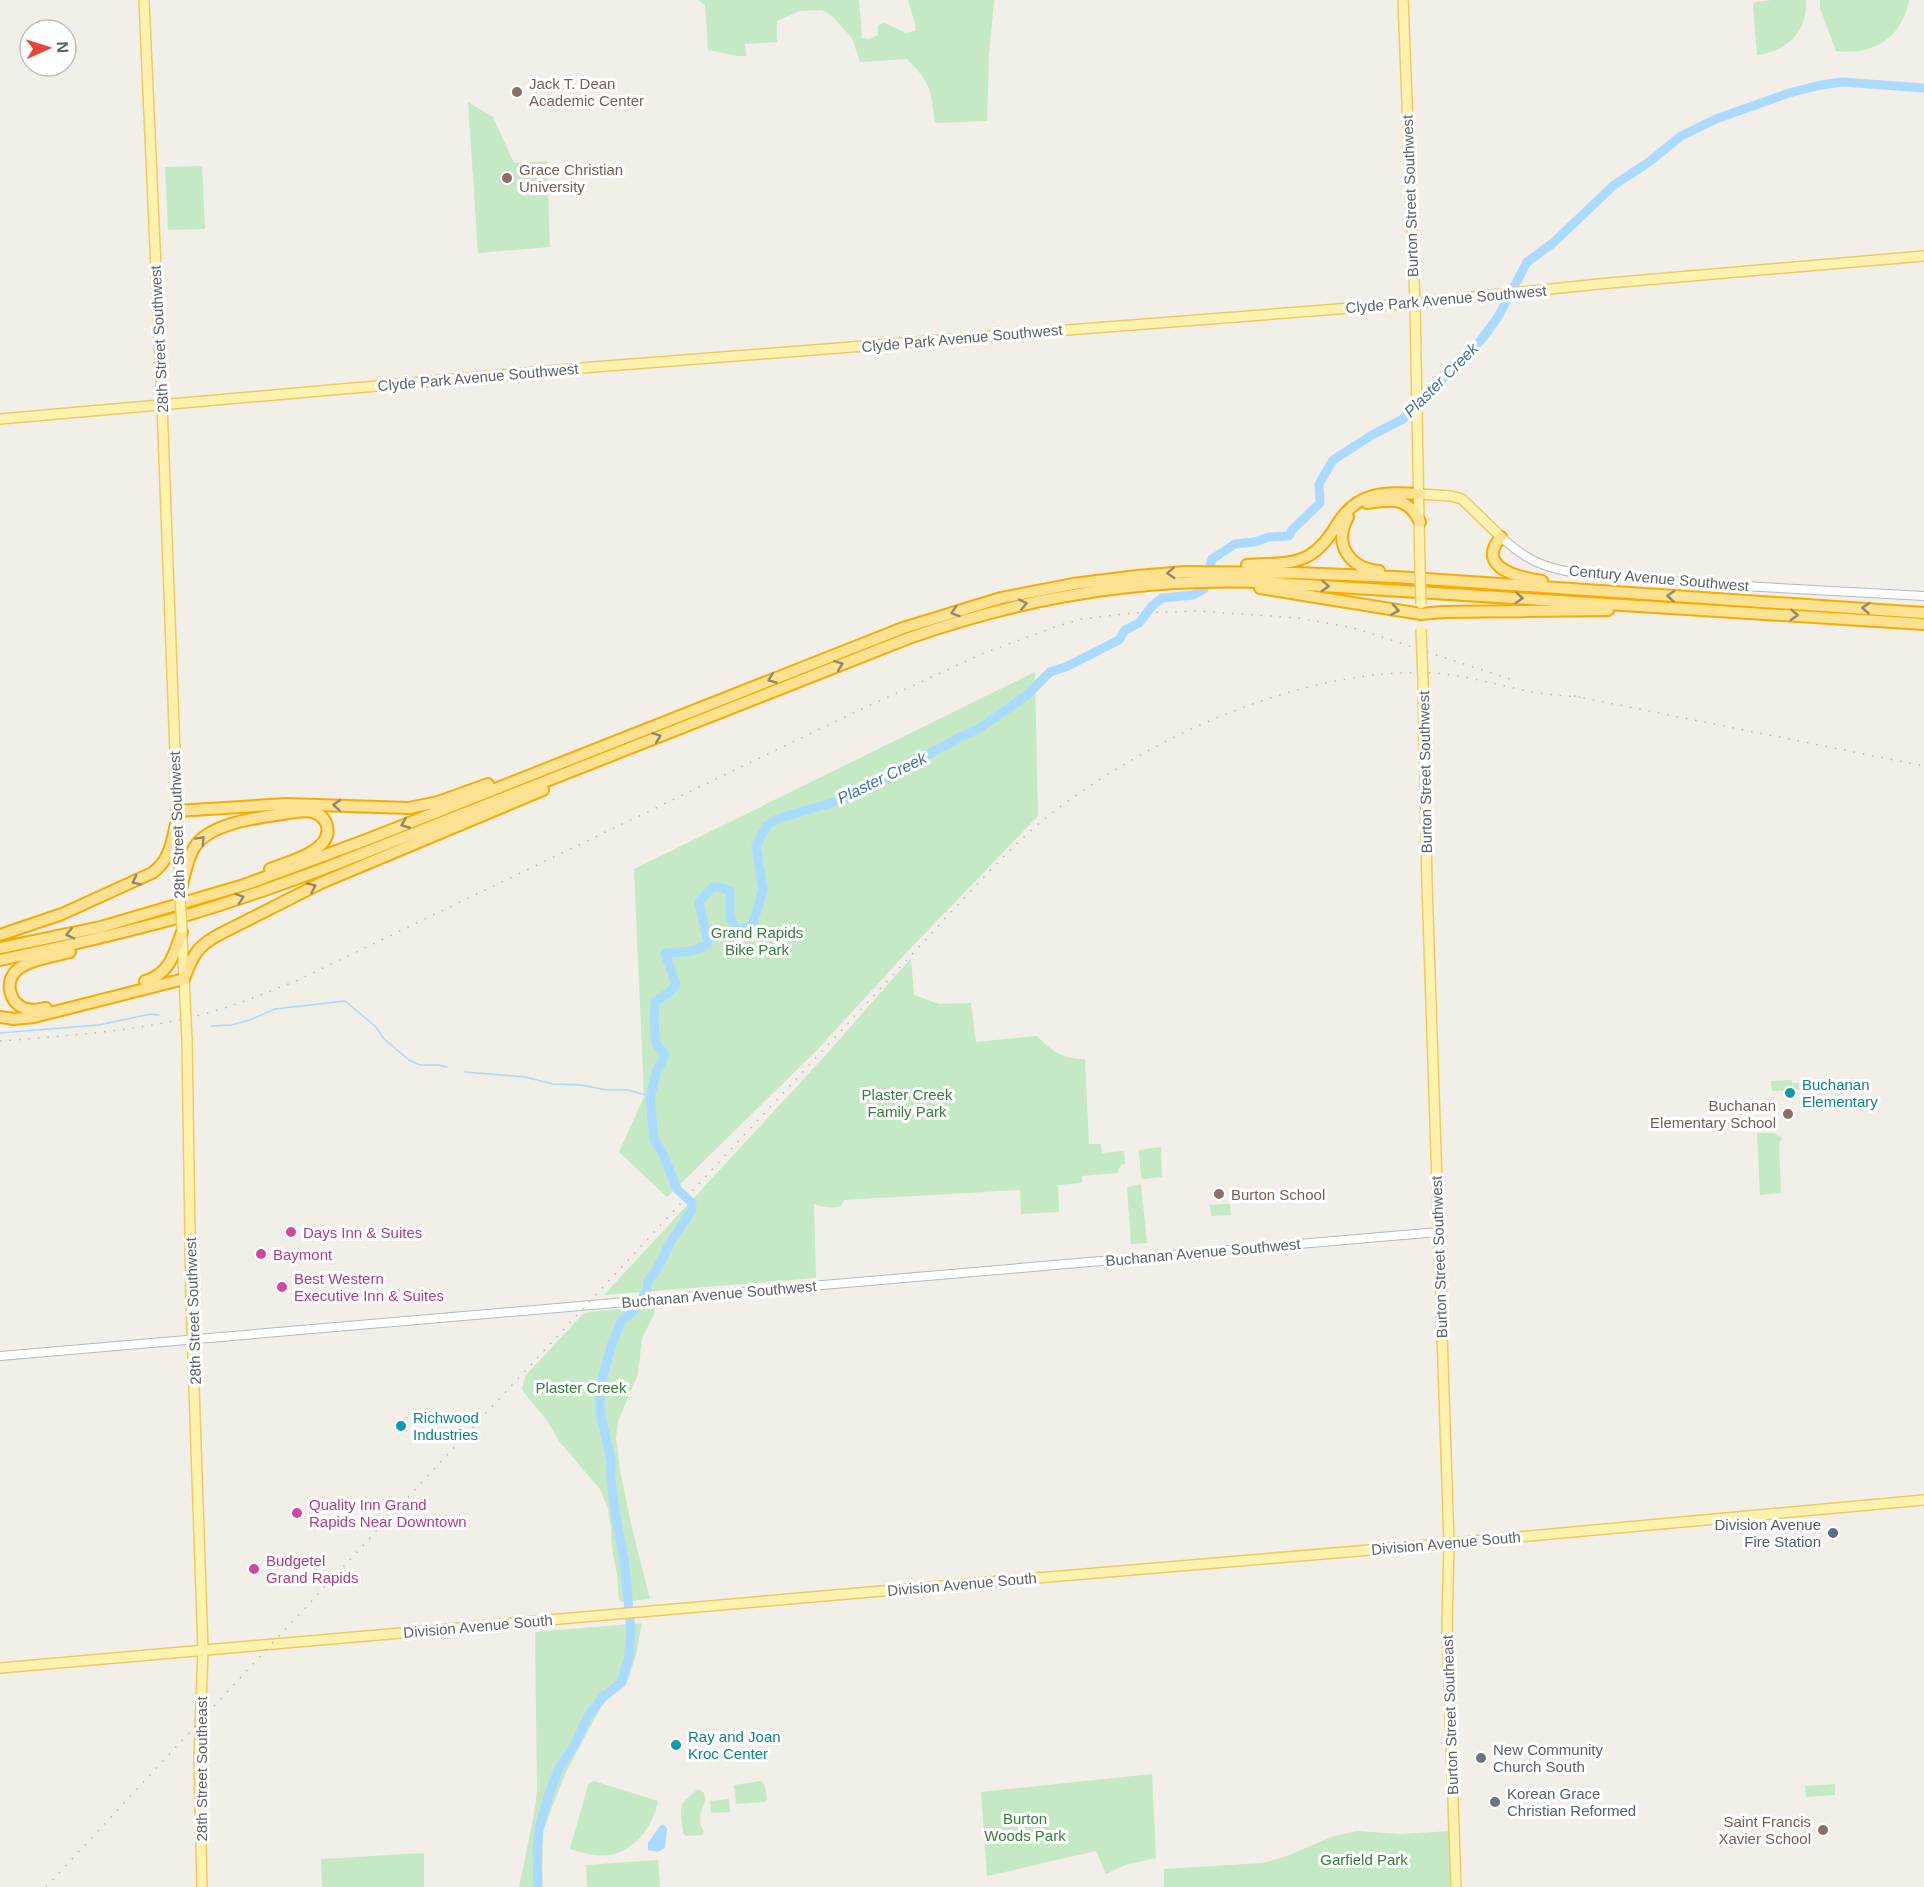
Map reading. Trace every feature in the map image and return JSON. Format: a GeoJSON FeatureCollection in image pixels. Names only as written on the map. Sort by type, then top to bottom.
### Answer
{"type":"FeatureCollection","features":[{"type":"Feature","properties":{"kind":"highway"},"geometry":{"type":"LineString","coordinates":[[1225,578],[1248,565],[1285,563],[1311,555],[1324,544],[1349,507],[1359,500],[1380,494],[1420,494]]}},
{"type":"Feature","properties":{"kind":"highway"},"geometry":{"type":"LineString","coordinates":[[1396,577],[1385,572],[1363,568],[1351,560],[1342,542],[1345,523],[1349,514],[1359,506],[1371,502],[1405,503],[1413,508],[1420,522]]}},
{"type":"Feature","properties":{"kind":"highway"},"geometry":{"type":"LineString","coordinates":[[1501,537],[1496,543],[1494,555],[1497,564],[1508,573],[1527,579],[1602,592]]}},
{"type":"Feature","properties":{"kind":"highway"},"geometry":{"type":"LineString","coordinates":[[0,948],[101,927],[213,895],[300,865],[903,628],[986,602],[1053,593],[1148,574],[1892,622],[1924,627]]}},
{"type":"Feature","properties":{"kind":"highway"},"geometry":{"type":"LineString","coordinates":[[1225,578],[1396,577],[1924,613]]}},
{"type":"Feature","properties":{"kind":"highway"},"geometry":{"type":"LineString","coordinates":[[1225,578],[1443,612],[1686,608]]}},
{"type":"Feature","properties":{"kind":"highway"},"geometry":{"type":"LineString","coordinates":[[0,960],[184,916],[284,883],[924,632],[1053,593]]}},
{"type":"Feature","properties":{"kind":"highway"},"geometry":{"type":"LineString","coordinates":[[0,934],[62,914],[152,873],[168,856],[177,816],[272,804],[390,808],[419,806],[438,802],[616,741]]}},
{"type":"Feature","properties":{"kind":"highway"},"geometry":{"type":"LineString","coordinates":[[0,1017],[34,1017],[184,979],[192,957],[201,946],[241,922],[321,883],[586,772],[637,745]]}},
{"type":"Feature","properties":{"kind":"highway"},"geometry":{"type":"LineString","coordinates":[[180,894],[193,848],[209,832],[226,825],[303,811],[315,813],[324,819],[327,825],[327,836],[325,842],[317,850],[213,895]]}},
{"type":"Feature","properties":{"kind":"highway"},"geometry":{"type":"LineString","coordinates":[[115,934],[73,951],[19,968],[10,979],[11,997],[18,1005],[26,1009],[40,1009],[152,979],[170,964],[182,930]]}},
{"type":"Feature","properties":{"kind":"main road","name":"28th Street Southwest"},"geometry":{"type":"LineString","coordinates":[[144,0],[187,1040],[191,1299],[203,1650]]}},
{"type":"Feature","properties":{"kind":"main road","name":"Burton Street Southwest"},"geometry":{"type":"LineString","coordinates":[[1403,0],[1415,303],[1415,398],[1420,494],[1428,905],[1449,1543]]}},
{"type":"Feature","properties":{"kind":"main road","name":"Clyde Park Avenue Southwest"},"geometry":{"type":"LineString","coordinates":[[0,419],[594,367],[1415,303],[1924,256]]}},
{"type":"Feature","properties":{"kind":"main road","name":"Century Avenue Southwest"},"geometry":{"type":"LineString","coordinates":[[1420,494],[1462,499],[1501,537]]}},
{"type":"Feature","properties":{"kind":"main road","name":"Division Avenue South"},"geometry":{"type":"LineString","coordinates":[[0,1668],[1924,1500]]}},
{"type":"Feature","properties":{"kind":"main road","name":"Burton Street Southeast"},"geometry":{"type":"LineString","coordinates":[[1449,1543],[1447,1625],[1456,1887]]}},
{"type":"Feature","properties":{"kind":"main road","name":"28th Street Southeast"},"geometry":{"type":"LineString","coordinates":[[202,1887],[199,1758],[203,1650]]}},
{"type":"Feature","properties":{"kind":"street","name":"Century Avenue Southwest"},"geometry":{"type":"LineString","coordinates":[[1501,537],[1532,561],[1568,572],[1726,585],[1924,596]]}},
{"type":"Feature","properties":{"kind":"street","name":"Buchanan Avenue Southwest"},"geometry":{"type":"LineString","coordinates":[[0,1356],[1438,1232]]}},
{"type":"Feature","properties":{"kind":"green space"},"geometry":{"type":"Polygon","coordinates":[[[698,0],[859,0],[862,38],[870,39],[878,35],[878,25],[885,23],[906,33],[915,31],[908,0],[994,0],[989,55],[987,121],[935,123],[929,88],[907,59],[860,62],[852,38],[832,16],[822,10],[800,11],[777,21],[777,42],[745,44],[746,56],[708,50],[705,5],[698,0]]]}},
{"type":"Feature","properties":{"kind":"green space"},"geometry":{"type":"Polygon","coordinates":[[[1806,0],[1806,11],[1794,38],[1778,50],[1757,55],[1753,5],[1755,2],[1806,0]]]}},
{"type":"Feature","properties":{"kind":"green space"},"geometry":{"type":"Polygon","coordinates":[[[1820,0],[1909,0],[1900,25],[1884,42],[1874,47],[1849,52],[1836,51],[1820,8],[1820,0]]]}},
{"type":"Feature","properties":{"kind":"green space"},"geometry":{"type":"Polygon","coordinates":[[[468,102],[493,117],[514,163],[547,161],[550,247],[478,253],[468,102]]]}},
{"type":"Feature","properties":{"kind":"green space"},"geometry":{"type":"Polygon","coordinates":[[[202,166],[205,229],[168,230],[165,167],[202,166]]]}},
{"type":"Feature","properties":{"kind":"green space","name":"Grand Rapids Bike Park"},"geometry":{"type":"Polygon","coordinates":[[[1035,672],[1038,816],[906,953],[817,1050],[667,1197],[619,1152],[644,1097],[634,869],[1035,672]]]}},
{"type":"Feature","properties":{"kind":"green space","name":"Plaster Creek Family Park"},"geometry":{"type":"Polygon","coordinates":[[[911,958],[914,995],[939,1004],[971,1003],[976,1042],[1037,1036],[1058,1053],[1070,1058],[1085,1059],[1089,1144],[1101,1144],[1102,1153],[1124,1151],[1125,1164],[1121,1165],[1117,1173],[1082,1176],[1082,1183],[1058,1185],[1059,1212],[1021,1214],[1020,1190],[844,1200],[841,1206],[834,1207],[814,1204],[816,1278],[604,1295],[824,1057],[911,958]]]}},
{"type":"Feature","properties":{"kind":"green space"},"geometry":{"type":"Polygon","coordinates":[[[1792,1080],[1792,1083],[1799,1083],[1799,1090],[1772,1091],[1771,1081],[1792,1080]]]}},
{"type":"Feature","properties":{"kind":"green space"},"geometry":{"type":"Polygon","coordinates":[[[1757,1133],[1774,1133],[1782,1138],[1779,1145],[1781,1193],[1760,1195],[1757,1133]]]}},
{"type":"Feature","properties":{"kind":"green space"},"geometry":{"type":"Polygon","coordinates":[[[1161,1147],[1162,1177],[1141,1178],[1139,1150],[1161,1147]]]}},
{"type":"Feature","properties":{"kind":"green space"},"geometry":{"type":"Polygon","coordinates":[[[1141,1184],[1147,1243],[1131,1244],[1127,1187],[1141,1184]]]}},
{"type":"Feature","properties":{"kind":"green space"},"geometry":{"type":"Polygon","coordinates":[[[1230,1204],[1231,1215],[1211,1216],[1210,1205],[1230,1204]]]}},
{"type":"Feature","properties":{"kind":"green space","name":"Plaster Creek"},"geometry":{"type":"Polygon","coordinates":[[[655,1307],[654,1314],[642,1338],[638,1374],[618,1421],[616,1438],[632,1528],[650,1599],[621,1602],[608,1509],[600,1489],[559,1441],[546,1419],[522,1390],[525,1376],[583,1314],[655,1307]]]}},
{"type":"Feature","properties":{"kind":"green space"},"geometry":{"type":"Polygon","coordinates":[[[642,1623],[636,1655],[626,1685],[604,1702],[565,1774],[543,1831],[542,1887],[519,1887],[537,1791],[535,1632],[642,1623]]]}},
{"type":"Feature","properties":{"kind":"green space","name":"Burton Woods Park"},"geometry":{"type":"Polygon","coordinates":[[[1152,1774],[1156,1858],[1125,1865],[1106,1874],[1096,1851],[987,1876],[981,1792],[1152,1774]]]}},
{"type":"Feature","properties":{"kind":"green space"},"geometry":{"type":"Polygon","coordinates":[[[594,1781],[658,1801],[644,1833],[636,1842],[617,1853],[593,1855],[570,1849],[588,1785],[594,1781]]]}},
{"type":"Feature","properties":{"kind":"green space"},"geometry":{"type":"Polygon","coordinates":[[[761,1781],[765,1785],[767,1799],[765,1802],[736,1804],[734,1785],[761,1781]]]}},
{"type":"Feature","properties":{"kind":"green space"},"geometry":{"type":"Polygon","coordinates":[[[1835,1784],[1835,1795],[1806,1797],[1805,1786],[1835,1784]]]}},
{"type":"Feature","properties":{"kind":"green space"},"geometry":{"type":"Polygon","coordinates":[[[698,1789],[704,1793],[705,1798],[700,1815],[704,1832],[702,1835],[686,1836],[683,1833],[681,1807],[698,1789]]]}},
{"type":"Feature","properties":{"kind":"green space"},"geometry":{"type":"Polygon","coordinates":[[[729,1799],[730,1812],[711,1813],[710,1801],[729,1799]]]}},
{"type":"Feature","properties":{"kind":"green space","name":"Garfield Park"},"geometry":{"type":"Polygon","coordinates":[[[1357,1831],[1400,1834],[1451,1831],[1453,1887],[1164,1887],[1164,1869],[1263,1863],[1287,1856],[1334,1836],[1357,1831]]]}},
{"type":"Feature","properties":{"kind":"green space"},"geometry":{"type":"Polygon","coordinates":[[[424,1853],[424,1887],[322,1887],[321,1859],[424,1853]]]}},
{"type":"Feature","properties":{"kind":"green space"},"geometry":{"type":"Polygon","coordinates":[[[658,1860],[660,1887],[587,1887],[586,1865],[658,1860]]]}},
{"type":"Feature","properties":{"kind":"water"},"geometry":{"type":"Polygon","coordinates":[[[663,1824],[667,1828],[665,1848],[658,1852],[648,1850],[648,1843],[663,1824]]]}},
{"type":"Feature","properties":{"kind":"waterway","name":"Plaster Creek"},"geometry":{"type":"LineString","coordinates":[[538,1887],[539,1830],[558,1770],[575,1744],[588,1716],[603,1697],[621,1683],[629,1656],[631,1631],[624,1558],[616,1518],[611,1460],[600,1412],[600,1387],[612,1343],[622,1320],[633,1312],[647,1290],[648,1281],[692,1210],[692,1203],[677,1189],[664,1156],[654,1139],[650,1099],[656,1073],[665,1055],[656,1043],[655,1002],[671,991],[676,984],[665,953],[694,950],[708,943],[699,902],[713,887],[721,887],[730,891],[730,918],[738,932],[753,923],[763,890],[756,845],[767,825],[777,819],[851,797],[980,728],[1027,695],[1050,672],[1068,666],[1119,640],[1125,630],[1139,623],[1152,606],[1162,598],[1193,595],[1204,589],[1212,559],[1235,544],[1255,542],[1269,537],[1289,536],[1292,530],[1320,503],[1319,484],[1333,460],[1372,435],[1403,419],[1481,340],[1498,317],[1527,262],[1553,243],[1614,185],[1649,162],[1681,136],[1716,119],[1789,93],[1821,85],[1842,82],[1924,88]]}},
{"type":"Feature","properties":{"kind":"waterway"},"geometry":{"type":"LineString","coordinates":[[211,1026],[231,1025],[250,1020],[275,1009],[345,1001],[376,1027],[384,1039],[409,1060],[420,1065],[447,1067]]}},
{"type":"Feature","properties":{"kind":"waterway"},"geometry":{"type":"LineString","coordinates":[[0,1033],[99,1025],[151,1014],[159,1015]]}},
{"type":"Feature","properties":{"kind":"waterway"},"geometry":{"type":"LineString","coordinates":[[465,1072],[525,1077],[553,1084],[581,1085],[607,1090],[628,1090],[650,1096]]}},
{"type":"Feature","properties":{"kind":"railway"},"geometry":{"type":"LineString","coordinates":[[0,1041],[94,1033],[164,1023],[215,1011],[269,992],[849,715],[984,653],[1081,619],[1133,613],[1197,611],[1299,618],[1354,628],[1516,681]]}},
{"type":"Feature","properties":{"kind":"railway"},"geometry":{"type":"LineString","coordinates":[[46,1887],[981,880],[1021,839],[1047,817],[1131,760],[1178,735],[1228,713],[1279,695],[1331,682],[1382,674],[1432,673],[1459,676],[1539,693],[1580,697]]}},
{"type":"Feature","properties":{"kind":"railway"},"geometry":{"type":"LineString","coordinates":[[1574,696],[1924,766]]}},
{"type":"Feature","properties":{"kind":"place","name":"Jack T. Dean Academic Center"},"geometry":{"type":"Point","coordinates":[517,92]}},
{"type":"Feature","properties":{"kind":"place","name":"Grace Christian University"},"geometry":{"type":"Point","coordinates":[507,178]}},
{"type":"Feature","properties":{"kind":"place","name":"Buchanan Elementary"},"geometry":{"type":"Point","coordinates":[1790,1093]}},
{"type":"Feature","properties":{"kind":"place","name":"Buchanan Elementary School"},"geometry":{"type":"Point","coordinates":[1788,1114]}},
{"type":"Feature","properties":{"kind":"place","name":"Burton School"},"geometry":{"type":"Point","coordinates":[1219,1194]}},
{"type":"Feature","properties":{"kind":"place","name":"Days Inn & Suites"},"geometry":{"type":"Point","coordinates":[291,1232]}},
{"type":"Feature","properties":{"kind":"place","name":"Baymont"},"geometry":{"type":"Point","coordinates":[261,1254]}},
{"type":"Feature","properties":{"kind":"place","name":"Best Western Executive Inn & Suites"},"geometry":{"type":"Point","coordinates":[282,1287]}},
{"type":"Feature","properties":{"kind":"place","name":"Richwood Industries"},"geometry":{"type":"Point","coordinates":[401,1426]}},
{"type":"Feature","properties":{"kind":"place","name":"Quality Inn Grand Rapids Near Downtown"},"geometry":{"type":"Point","coordinates":[297,1513]}},
{"type":"Feature","properties":{"kind":"place","name":"Division Avenue Fire Station"},"geometry":{"type":"Point","coordinates":[1833,1533]}},
{"type":"Feature","properties":{"kind":"place","name":"Budgetel Grand Rapids"},"geometry":{"type":"Point","coordinates":[254,1569]}},
{"type":"Feature","properties":{"kind":"place","name":"Ray and Joan Kroc Center"},"geometry":{"type":"Point","coordinates":[676,1745]}},
{"type":"Feature","properties":{"kind":"place","name":"New Community Church South"},"geometry":{"type":"Point","coordinates":[1481,1758]}},
{"type":"Feature","properties":{"kind":"place","name":"Korean Grace Christian Reformed"},"geometry":{"type":"Point","coordinates":[1495,1802]}},
{"type":"Feature","properties":{"kind":"place","name":"Saint Francis Xavier School"},"geometry":{"type":"Point","coordinates":[1823,1830]}}]}
